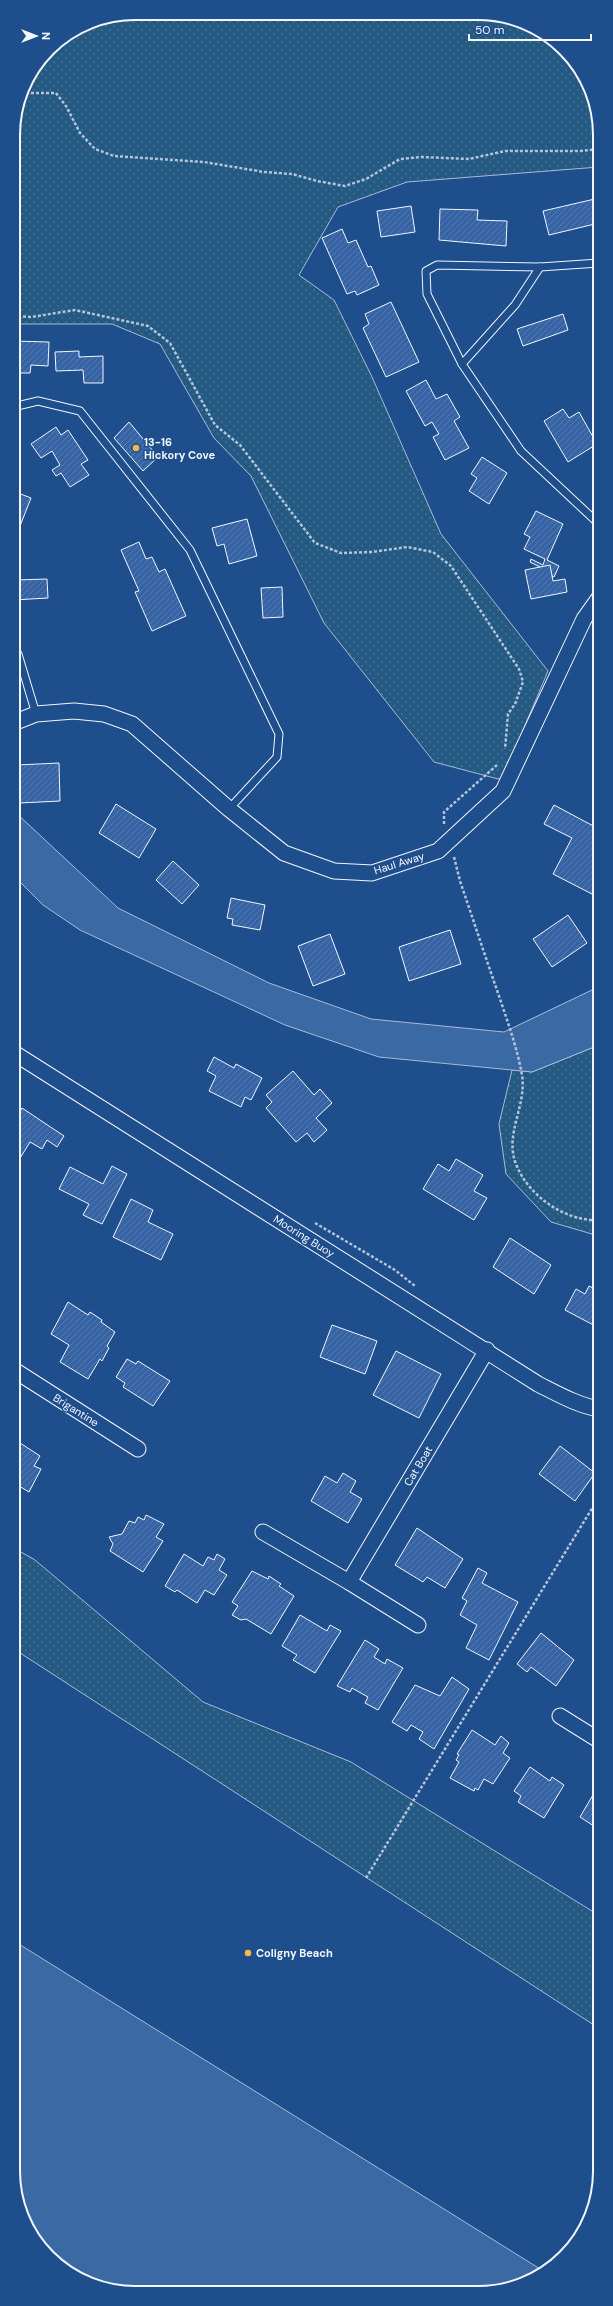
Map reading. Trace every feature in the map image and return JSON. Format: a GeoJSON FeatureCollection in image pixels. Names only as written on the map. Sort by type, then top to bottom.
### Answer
{"type":"FeatureCollection","features":[{"type":"Feature","properties":{"kind":"street","name":"Haul Away"},"geometry":{"type":"LineString","coordinates":[[20,721],[36,714],[74,711],[104,714],[132,724],[229,809],[284,853],[334,871],[372,873],[438,852],[503,791],[584,619],[593,606]]}},
{"type":"Feature","properties":{"kind":"street","name":"Mooring Buoy"},"geometry":{"type":"LineString","coordinates":[[20,1060],[487,1350],[538,1384],[561,1396],[593,1407]]}},
{"type":"Feature","properties":{"kind":"street","name":"Cat Boat"},"geometry":{"type":"LineString","coordinates":[[349,1582],[487,1350]]}},
{"type":"Feature","properties":{"kind":"street","name":"Brigantine"},"geometry":{"type":"LineString","coordinates":[[20,1374],[138,1449]]}},
{"type":"Feature","properties":{"kind":"street"},"geometry":{"type":"LineString","coordinates":[[263,1532],[349,1582],[418,1625]]}},
{"type":"Feature","properties":{"kind":"street"},"geometry":{"type":"LineString","coordinates":[[560,1716],[593,1737]]}},
{"type":"Feature","properties":{"kind":"lane"},"geometry":{"type":"LineString","coordinates":[[593,263],[540,267],[437,265],[426,271],[427,294],[462,364],[521,451],[593,518]]}},
{"type":"Feature","properties":{"kind":"lane"},"geometry":{"type":"LineString","coordinates":[[462,364],[515,305],[540,267]]}},
{"type":"Feature","properties":{"kind":"lane"},"geometry":{"type":"LineString","coordinates":[[20,405],[38,401],[80,411],[190,550],[279,734],[277,757],[229,809]]}},
{"type":"Feature","properties":{"kind":"lane"},"geometry":{"type":"LineString","coordinates":[[20,661],[36,714]]}},
{"type":"Feature","properties":{"kind":"path"},"geometry":{"type":"LineString","coordinates":[[29,92],[56,93],[66,106],[80,133],[95,149],[114,156],[204,162],[292,174],[317,181],[345,186],[366,179],[400,159],[422,157],[469,159],[505,151],[593,150]]}},
{"type":"Feature","properties":{"kind":"path"},"geometry":{"type":"LineString","coordinates":[[20,316],[31,317],[75,310],[148,326],[170,343],[215,425],[240,445],[316,543],[341,553],[372,552],[407,547],[433,552],[451,566],[519,669],[523,682],[515,704],[508,714],[505,752]]}},
{"type":"Feature","properties":{"kind":"path"},"geometry":{"type":"LineString","coordinates":[[498,764],[444,812],[444,828],[450,840],[460,881],[508,1025],[522,1076],[522,1104],[513,1132],[513,1147],[516,1164],[526,1182],[542,1200],[565,1213],[593,1221]]}},
{"type":"Feature","properties":{"kind":"path"},"geometry":{"type":"LineString","coordinates":[[366,1878],[593,1509]]}},
{"type":"Feature","properties":{"kind":"shaded area"},"geometry":{"type":"Polygon","coordinates":[[[135,20],[478,20],[501,22],[536,35],[559,54],[569,65],[578,77],[589,105],[593,135],[593,167],[407,182],[338,207],[299,275],[334,300],[372,377],[441,534],[548,671],[502,780],[434,762],[324,623],[251,476],[214,438],[160,344],[112,324],[20,324],[21,120],[24,105],[35,77],[52,56],[56,56],[56,52],[59,48],[71,39],[98,26],[120,21],[135,20]]]}},
{"type":"Feature","properties":{"kind":"shaded area"},"geometry":{"type":"Polygon","coordinates":[[[20,817],[118,908],[269,983],[371,1019],[504,1032],[593,989],[593,1047],[532,1072],[379,1057],[285,1025],[80,930],[43,905],[20,882],[20,817]]]}},
{"type":"Feature","properties":{"kind":"shaded area"},"geometry":{"type":"Polygon","coordinates":[[[593,1047],[593,1234],[551,1222],[506,1174],[499,1124],[512,1070],[532,1072],[593,1047]]]}},
{"type":"Feature","properties":{"kind":"shaded area"},"geometry":{"type":"Polygon","coordinates":[[[20,1551],[35,1560],[203,1702],[351,1762],[593,1912],[593,2024],[20,1653],[20,1551]]]}},
{"type":"Feature","properties":{"kind":"shaded area"},"geometry":{"type":"Polygon","coordinates":[[[20,1945],[539,2268],[508,2282],[478,2286],[127,2286],[105,2282],[77,2271],[54,2252],[35,2229],[22,2194],[20,2171],[20,1945]]]}},
{"type":"Feature","properties":{"kind":"building"},"geometry":{"type":"Polygon","coordinates":[[[593,199],[593,224],[549,235],[543,211],[593,199]]]}},
{"type":"Feature","properties":{"kind":"building"},"geometry":{"type":"Polygon","coordinates":[[[411,206],[415,232],[381,237],[377,211],[411,206]]]}},
{"type":"Feature","properties":{"kind":"building"},"geometry":{"type":"Polygon","coordinates":[[[440,209],[478,210],[477,220],[507,221],[506,246],[439,240],[440,209]]]}},
{"type":"Feature","properties":{"kind":"building"},"geometry":{"type":"Polygon","coordinates":[[[342,229],[348,243],[356,240],[368,267],[371,266],[379,285],[357,295],[355,291],[347,294],[322,238],[342,229]]]}},
{"type":"Feature","properties":{"kind":"building"},"geometry":{"type":"Polygon","coordinates":[[[391,302],[419,362],[386,377],[363,328],[369,324],[365,314],[391,302]]]}},
{"type":"Feature","properties":{"kind":"building"},"geometry":{"type":"Polygon","coordinates":[[[563,314],[568,330],[523,346],[517,329],[563,314]]]}},
{"type":"Feature","properties":{"kind":"building"},"geometry":{"type":"Polygon","coordinates":[[[20,341],[49,342],[48,366],[31,365],[30,373],[20,373],[20,341]]]}},
{"type":"Feature","properties":{"kind":"building"},"geometry":{"type":"Polygon","coordinates":[[[79,351],[79,357],[103,356],[103,383],[84,383],[83,370],[56,371],[55,352],[79,351]]]}},
{"type":"Feature","properties":{"kind":"building"},"geometry":{"type":"Polygon","coordinates":[[[426,380],[436,399],[447,394],[460,417],[454,421],[469,448],[445,460],[433,437],[439,434],[432,422],[425,426],[406,391],[426,380]]]}},
{"type":"Feature","properties":{"kind":"building"},"geometry":{"type":"Polygon","coordinates":[[[563,409],[569,418],[579,412],[593,437],[593,446],[568,462],[544,421],[563,409]]]}},
{"type":"Feature","properties":{"kind":"building","name":"13-16 Hickory Cove"},"geometry":{"type":"Polygon","coordinates":[[[129,422],[158,457],[143,471],[114,438],[129,422]]]}},
{"type":"Feature","properties":{"kind":"building"},"geometry":{"type":"Polygon","coordinates":[[[56,427],[61,435],[68,430],[88,460],[81,464],[89,475],[70,487],[61,473],[56,476],[52,470],[60,465],[52,451],[41,458],[31,444],[56,427]]]}},
{"type":"Feature","properties":{"kind":"building"},"geometry":{"type":"Polygon","coordinates":[[[482,457],[507,473],[489,504],[469,491],[477,478],[471,474],[482,457]]]}},
{"type":"Feature","properties":{"kind":"building"},"geometry":{"type":"Polygon","coordinates":[[[20,494],[31,498],[20,526],[20,494]]]}},
{"type":"Feature","properties":{"kind":"building"},"geometry":{"type":"Polygon","coordinates":[[[536,511],[563,524],[547,560],[559,566],[554,577],[549,575],[550,572],[530,562],[531,559],[543,565],[545,559],[524,549],[530,537],[524,534],[536,511]]]}},
{"type":"Feature","properties":{"kind":"building"},"geometry":{"type":"Polygon","coordinates":[[[247,519],[257,556],[229,564],[224,544],[217,546],[212,528],[247,519]]]}},
{"type":"Feature","properties":{"kind":"building"},"geometry":{"type":"Polygon","coordinates":[[[139,542],[146,559],[152,557],[159,572],[165,569],[186,616],[152,631],[135,592],[139,591],[121,550],[139,542]]]}},
{"type":"Feature","properties":{"kind":"building"},"geometry":{"type":"Polygon","coordinates":[[[550,565],[553,581],[565,579],[567,592],[531,599],[525,570],[550,565]]]}},
{"type":"Feature","properties":{"kind":"building"},"geometry":{"type":"Polygon","coordinates":[[[47,579],[48,598],[20,600],[20,580],[47,579]]]}},
{"type":"Feature","properties":{"kind":"building"},"geometry":{"type":"Polygon","coordinates":[[[282,587],[283,617],[263,618],[261,588],[282,587]]]}},
{"type":"Feature","properties":{"kind":"building"},"geometry":{"type":"Polygon","coordinates":[[[59,763],[60,801],[20,803],[20,765],[59,763]]]}},
{"type":"Feature","properties":{"kind":"building"},"geometry":{"type":"Polygon","coordinates":[[[116,804],[156,829],[139,858],[99,833],[116,804]]]}},
{"type":"Feature","properties":{"kind":"building"},"geometry":{"type":"Polygon","coordinates":[[[554,805],[593,826],[592,894],[553,874],[572,838],[544,824],[554,805]]]}},
{"type":"Feature","properties":{"kind":"building"},"geometry":{"type":"Polygon","coordinates":[[[173,861],[199,885],[182,904],[156,880],[173,861]]]}},
{"type":"Feature","properties":{"kind":"building"},"geometry":{"type":"Polygon","coordinates":[[[231,898],[265,905],[260,930],[232,925],[233,919],[227,918],[231,898]]]}},
{"type":"Feature","properties":{"kind":"building"},"geometry":{"type":"Polygon","coordinates":[[[568,915],[587,943],[552,967],[533,939],[568,915]]]}},
{"type":"Feature","properties":{"kind":"building"},"geometry":{"type":"Polygon","coordinates":[[[450,930],[461,964],[409,981],[399,947],[450,930]]]}},
{"type":"Feature","properties":{"kind":"building"},"geometry":{"type":"Polygon","coordinates":[[[330,934],[345,974],[313,986],[298,946],[330,934]]]}},
{"type":"Feature","properties":{"kind":"building"},"geometry":{"type":"Polygon","coordinates":[[[214,1057],[234,1068],[236,1064],[262,1078],[251,1100],[245,1097],[241,1107],[209,1091],[216,1076],[207,1071],[214,1057]]]}},
{"type":"Feature","properties":{"kind":"building"},"geometry":{"type":"Polygon","coordinates":[[[293,1071],[314,1095],[320,1089],[332,1103],[316,1118],[327,1130],[314,1142],[307,1133],[296,1142],[266,1108],[272,1102],[266,1095],[293,1071]]]}},
{"type":"Feature","properties":{"kind":"building"},"geometry":{"type":"Polygon","coordinates":[[[22,1108],[64,1136],[57,1147],[47,1140],[42,1149],[30,1142],[20,1158],[20,1112],[22,1108]]]}},
{"type":"Feature","properties":{"kind":"building"},"geometry":{"type":"Polygon","coordinates":[[[456,1159],[483,1175],[474,1191],[487,1198],[474,1220],[423,1189],[438,1164],[449,1171],[456,1159]]]}},
{"type":"Feature","properties":{"kind":"building"},"geometry":{"type":"Polygon","coordinates":[[[112,1166],[127,1174],[102,1224],[83,1215],[89,1204],[59,1189],[70,1167],[103,1184],[112,1166]]]}},
{"type":"Feature","properties":{"kind":"building"},"geometry":{"type":"Polygon","coordinates":[[[131,1199],[153,1210],[148,1222],[173,1234],[161,1260],[113,1237],[131,1199]]]}},
{"type":"Feature","properties":{"kind":"building"},"geometry":{"type":"Polygon","coordinates":[[[510,1238],[551,1265],[534,1294],[493,1267],[510,1238]]]}},
{"type":"Feature","properties":{"kind":"building"},"geometry":{"type":"Polygon","coordinates":[[[589,1286],[593,1288],[593,1325],[565,1310],[576,1289],[585,1294],[589,1286]]]}},
{"type":"Feature","properties":{"kind":"building"},"geometry":{"type":"Polygon","coordinates":[[[68,1302],[88,1315],[90,1312],[102,1320],[101,1322],[115,1332],[107,1346],[109,1348],[102,1361],[100,1359],[88,1379],[60,1362],[69,1345],[51,1334],[68,1302]]]}},
{"type":"Feature","properties":{"kind":"building"},"geometry":{"type":"Polygon","coordinates":[[[332,1325],[377,1341],[365,1374],[320,1357],[332,1325]]]}},
{"type":"Feature","properties":{"kind":"building"},"geometry":{"type":"Polygon","coordinates":[[[396,1351],[441,1374],[419,1418],[373,1395],[396,1351]]]}},
{"type":"Feature","properties":{"kind":"building"},"geometry":{"type":"Polygon","coordinates":[[[127,1359],[136,1364],[138,1361],[170,1381],[153,1406],[123,1387],[125,1383],[116,1377],[127,1359]]]}},
{"type":"Feature","properties":{"kind":"building"},"geometry":{"type":"Polygon","coordinates":[[[20,1443],[40,1456],[34,1466],[41,1469],[29,1492],[20,1487],[20,1443]]]}},
{"type":"Feature","properties":{"kind":"building"},"geometry":{"type":"Polygon","coordinates":[[[560,1446],[593,1471],[593,1476],[575,1501],[539,1474],[560,1446]]]}},
{"type":"Feature","properties":{"kind":"building"},"geometry":{"type":"Polygon","coordinates":[[[343,1473],[356,1481],[350,1492],[362,1499],[348,1523],[311,1501],[325,1476],[337,1483],[343,1473]]]}},
{"type":"Feature","properties":{"kind":"building"},"geometry":{"type":"Polygon","coordinates":[[[146,1515],[164,1524],[156,1537],[163,1541],[143,1572],[110,1551],[113,1544],[109,1537],[122,1534],[129,1521],[135,1523],[138,1517],[144,1520],[146,1515]]]}},
{"type":"Feature","properties":{"kind":"building"},"geometry":{"type":"Polygon","coordinates":[[[417,1528],[463,1559],[445,1588],[427,1577],[423,1582],[395,1565],[417,1528]]]}},
{"type":"Feature","properties":{"kind":"building"},"geometry":{"type":"Polygon","coordinates":[[[184,1554],[203,1566],[208,1557],[214,1560],[217,1554],[225,1559],[219,1570],[227,1575],[214,1595],[205,1590],[197,1603],[177,1590],[175,1592],[165,1586],[184,1554]]]}},
{"type":"Feature","properties":{"kind":"building"},"geometry":{"type":"Polygon","coordinates":[[[478,1568],[487,1573],[482,1583],[518,1602],[489,1660],[466,1648],[477,1625],[460,1615],[467,1601],[462,1598],[478,1568]]]}},
{"type":"Feature","properties":{"kind":"building"},"geometry":{"type":"Polygon","coordinates":[[[252,1571],[268,1579],[269,1576],[281,1584],[279,1586],[294,1596],[271,1634],[246,1619],[241,1620],[232,1615],[238,1606],[232,1602],[252,1571]]]}},
{"type":"Feature","properties":{"kind":"building"},"geometry":{"type":"Polygon","coordinates":[[[300,1615],[327,1631],[330,1625],[341,1631],[315,1673],[293,1660],[297,1655],[282,1646],[300,1615]]]}},
{"type":"Feature","properties":{"kind":"building"},"geometry":{"type":"Polygon","coordinates":[[[541,1633],[574,1660],[556,1686],[531,1667],[527,1672],[517,1664],[541,1633]]]}},
{"type":"Feature","properties":{"kind":"building"},"geometry":{"type":"Polygon","coordinates":[[[365,1640],[379,1649],[374,1657],[385,1664],[387,1659],[403,1668],[378,1710],[365,1703],[368,1697],[352,1688],[350,1692],[337,1686],[365,1640]]]}},
{"type":"Feature","properties":{"kind":"building"},"geometry":{"type":"Polygon","coordinates":[[[452,1677],[469,1689],[434,1749],[419,1739],[423,1732],[411,1725],[407,1731],[392,1722],[415,1685],[440,1696],[452,1677]]]}},
{"type":"Feature","properties":{"kind":"building"},"geometry":{"type":"Polygon","coordinates":[[[472,1730],[495,1745],[501,1736],[509,1743],[503,1753],[510,1758],[493,1784],[484,1779],[478,1790],[475,1788],[474,1791],[450,1778],[459,1762],[456,1760],[459,1755],[457,1754],[472,1730]]]}},
{"type":"Feature","properties":{"kind":"building"},"geometry":{"type":"Polygon","coordinates":[[[530,1767],[550,1781],[552,1777],[564,1785],[544,1818],[518,1802],[521,1796],[514,1791],[530,1767]]]}},
{"type":"Feature","properties":{"kind":"building"},"geometry":{"type":"Polygon","coordinates":[[[593,1795],[593,1825],[580,1817],[593,1795]]]}},
{"type":"Feature","properties":{"kind":"place","name":"13-16 Hickory Cove"},"geometry":{"type":"Point","coordinates":[136,448]}},
{"type":"Feature","properties":{"kind":"place","name":"Coligny Beach"},"geometry":{"type":"Point","coordinates":[248,1953]}}]}
